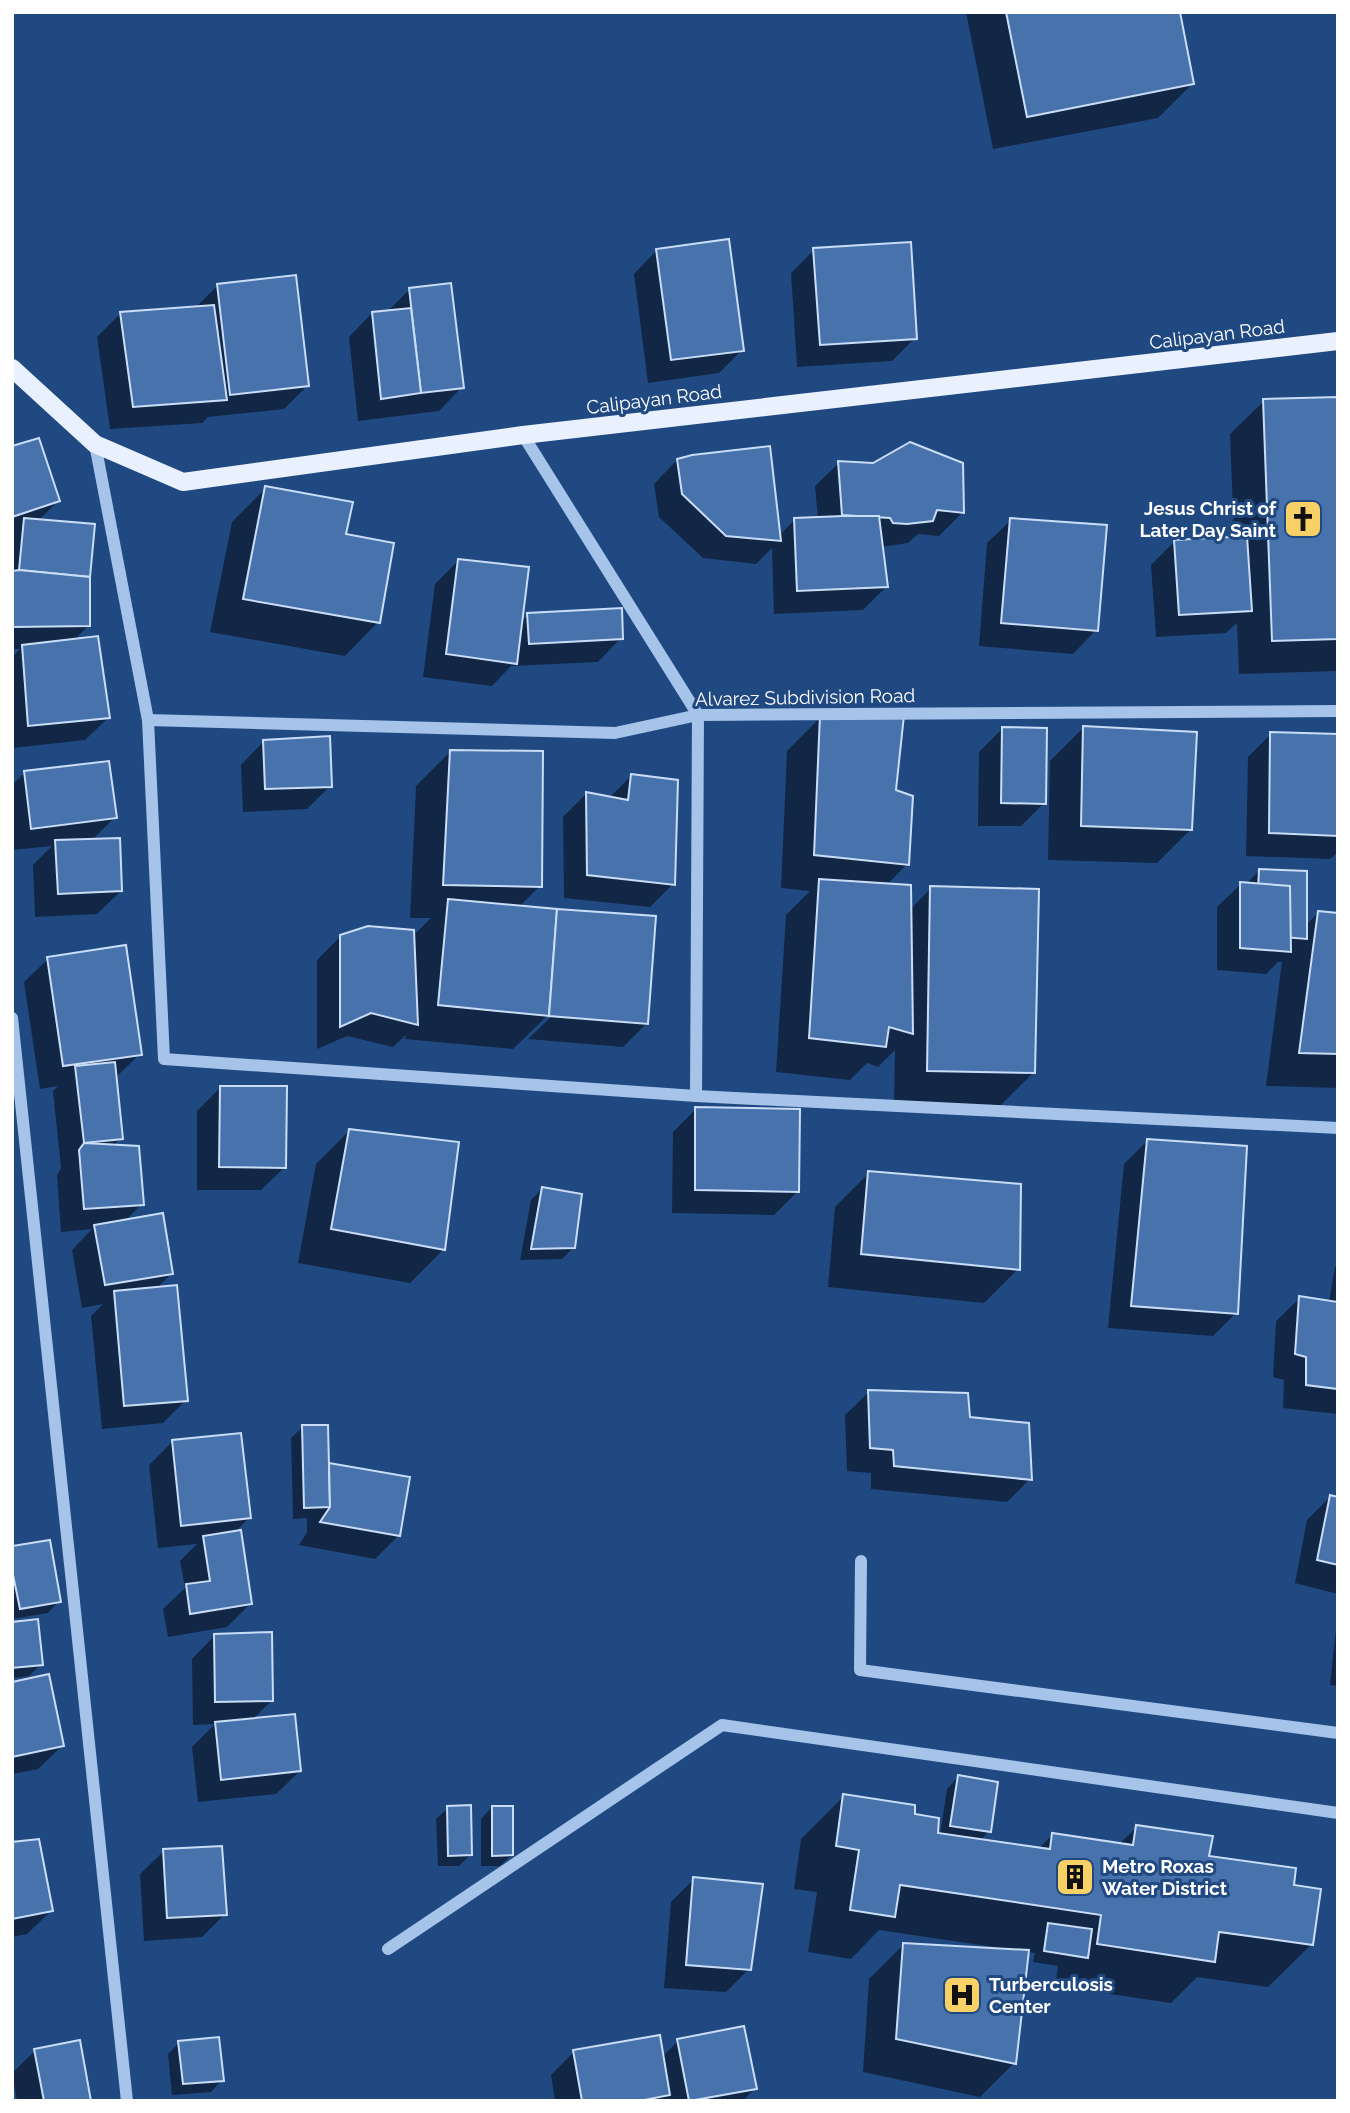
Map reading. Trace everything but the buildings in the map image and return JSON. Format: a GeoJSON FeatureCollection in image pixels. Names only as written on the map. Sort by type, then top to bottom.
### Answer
{"type":"FeatureCollection","features":[{"type":"Feature","properties":{"kind":"main road","name":"Calipayan Road"},"geometry":{"type":"LineString","coordinates":[[12,368],[95,444],[183,482],[523,435],[1338,341]]}},
{"type":"Feature","properties":{"kind":"street"},"geometry":{"type":"LineString","coordinates":[[523,435],[698,716],[696,1096]]}},
{"type":"Feature","properties":{"kind":"street"},"geometry":{"type":"LineString","coordinates":[[95,444],[148,720],[164,1059],[696,1096],[1338,1128]]}},
{"type":"Feature","properties":{"kind":"street","name":"Alvarez Subdivision Road"},"geometry":{"type":"LineString","coordinates":[[148,720],[615,733],[698,716],[1338,711]]}},
{"type":"Feature","properties":{"kind":"street"},"geometry":{"type":"LineString","coordinates":[[12,1018],[127,2101]]}},
{"type":"Feature","properties":{"kind":"street"},"geometry":{"type":"LineString","coordinates":[[861,1561],[860,1670],[1338,1733]]}},
{"type":"Feature","properties":{"kind":"street"},"geometry":{"type":"LineString","coordinates":[[388,1949],[722,1725],[1338,1813]]}},
{"type":"Feature","properties":{"kind":"place","name":"Jesus Christ of Later Day Saint"},"geometry":{"type":"Point","coordinates":[1303,519]}},
{"type":"Feature","properties":{"kind":"place","name":"Metro Roxas Water District"},"geometry":{"type":"Point","coordinates":[1075,1877]}},
{"type":"Feature","properties":{"kind":"place","name":"Turberculosis Center"},"geometry":{"type":"Point","coordinates":[962,1995]}}]}
